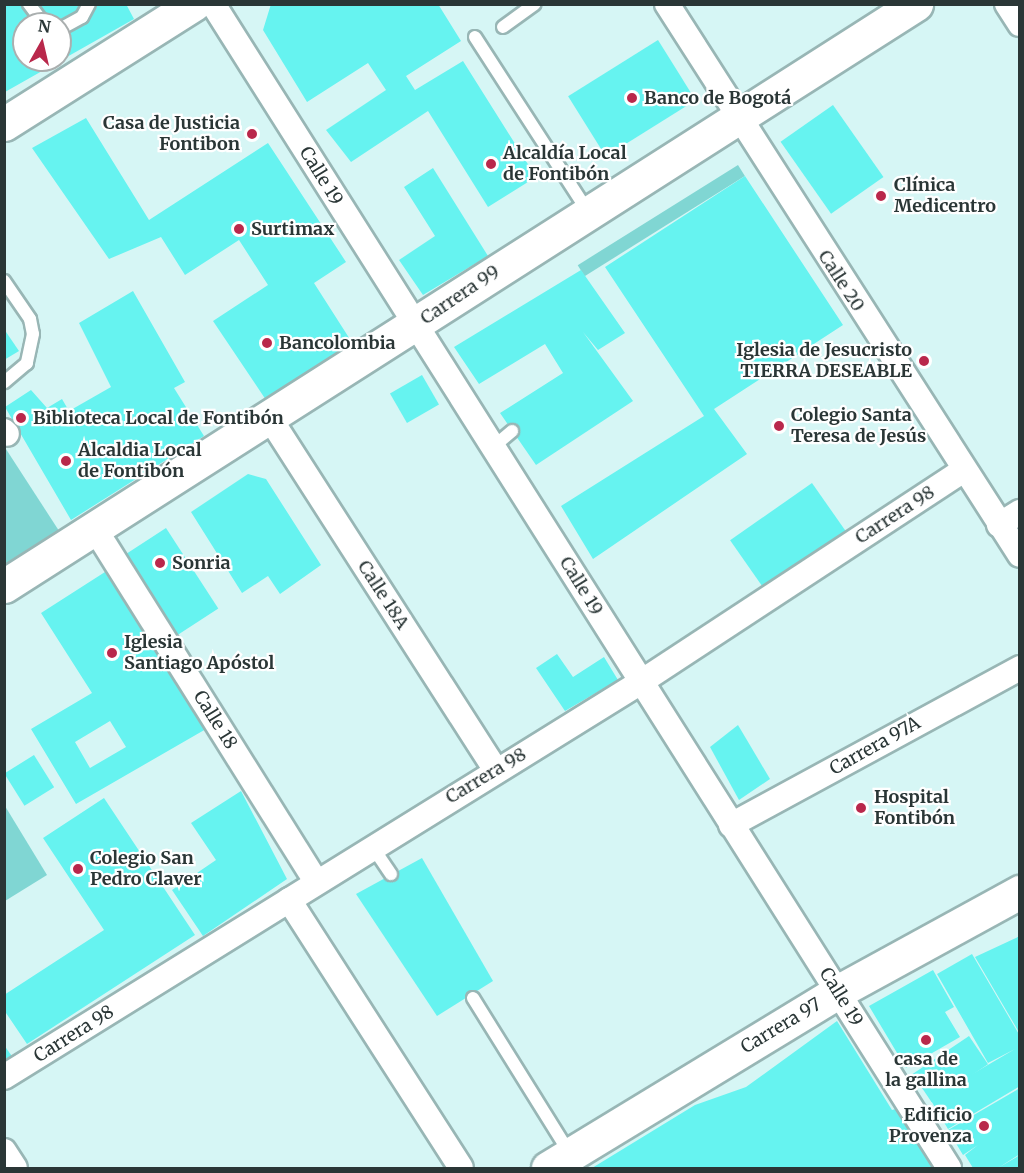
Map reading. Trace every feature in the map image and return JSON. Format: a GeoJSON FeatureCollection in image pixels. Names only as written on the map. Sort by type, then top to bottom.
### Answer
{"type":"FeatureCollection","features":[{"type":"Feature","properties":{"kind":"main road"},"geometry":{"type":"LineString","coordinates":[[4,124],[194,4]]}},
{"type":"Feature","properties":{"kind":"main road","name":"Carrera 99"},"geometry":{"type":"LineString","coordinates":[[4,586],[271,420],[587,210],[916,4]]}},
{"type":"Feature","properties":{"kind":"main road","name":"Carrera 97"},"geometry":{"type":"LineString","coordinates":[[560,1162],[837,992],[1020,892]]}},
{"type":"Feature","properties":{"kind":"street","name":"Calle 19"},"geometry":{"type":"LineString","coordinates":[[213,4],[949,1168]]}},
{"type":"Feature","properties":{"kind":"street","name":"Calle 20"},"geometry":{"type":"LineString","coordinates":[[667,4],[735,118],[964,470],[1010,518],[1020,555]]}},
{"type":"Feature","properties":{"kind":"street"},"geometry":{"type":"LineString","coordinates":[[1007,4],[1020,24]]}},
{"type":"Feature","properties":{"kind":"street","name":"Calle 18A"},"geometry":{"type":"LineString","coordinates":[[271,420],[496,770]]}},
{"type":"Feature","properties":{"kind":"street","name":"Carrera 98"},"geometry":{"type":"LineString","coordinates":[[4,1077],[289,900],[316,880],[641,682],[964,470]]}},
{"type":"Feature","properties":{"kind":"street","name":"Calle 18"},"geometry":{"type":"LineString","coordinates":[[95,530],[316,880]]}},
{"type":"Feature","properties":{"kind":"street","name":"Carrera 97A"},"geometry":{"type":"LineString","coordinates":[[731,825],[1020,668]]}},
{"type":"Feature","properties":{"kind":"street"},"geometry":{"type":"LineString","coordinates":[[289,900],[461,1168]]}},
{"type":"Feature","properties":{"kind":"street"},"geometry":{"type":"LineString","coordinates":[[4,1151],[15,1168]]}},
{"type":"Feature","properties":{"kind":"lane"},"geometry":{"type":"LineString","coordinates":[[72,22],[82,17],[89,4]]}},
{"type":"Feature","properties":{"kind":"lane"},"geometry":{"type":"LineString","coordinates":[[503,27],[535,4]]}},
{"type":"Feature","properties":{"kind":"lane"},"geometry":{"type":"LineString","coordinates":[[475,37],[587,210]]}},
{"type":"Feature","properties":{"kind":"lane"},"geometry":{"type":"LineString","coordinates":[[4,282],[30,320],[33,334],[27,363],[4,382]]}},
{"type":"Feature","properties":{"kind":"lane"},"geometry":{"type":"LineString","coordinates":[[493,447],[512,430]]}},
{"type":"Feature","properties":{"kind":"lane"},"geometry":{"type":"LineString","coordinates":[[372,846],[391,874]]}},
{"type":"Feature","properties":{"kind":"lane"},"geometry":{"type":"LineString","coordinates":[[473,998],[560,1162]]}},
{"type":"Feature","properties":{"kind":"shaded area"},"geometry":{"type":"Polygon","coordinates":[[[738,165],[745,176],[585,276],[578,265],[738,165]]]}},
{"type":"Feature","properties":{"kind":"shaded area"},"geometry":{"type":"Polygon","coordinates":[[[4,446],[63,537],[4,570],[4,446]]]}},
{"type":"Feature","properties":{"kind":"shaded area"},"geometry":{"type":"Polygon","coordinates":[[[5,806],[47,875],[4,901],[5,806]]]}},
{"type":"Feature","properties":{"kind":"building"},"geometry":{"type":"Polygon","coordinates":[[[5,4],[126,4],[134,19],[72,54],[72,12],[12,12],[12,72],[40,72],[5,92],[5,4]]]}},
{"type":"Feature","properties":{"kind":"building"},"geometry":{"type":"Polygon","coordinates":[[[271,4],[438,4],[461,41],[406,76],[415,90],[463,61],[536,177],[488,207],[428,111],[351,162],[326,130],[386,90],[368,63],[307,102],[263,30],[271,4]]]}},
{"type":"Feature","properties":{"kind":"building","name":"Banco de Bogotá"},"geometry":{"type":"Polygon","coordinates":[[[658,40],[696,100],[606,156],[568,96],[658,40]]]}},
{"type":"Feature","properties":{"kind":"building"},"geometry":{"type":"Polygon","coordinates":[[[833,105],[883,177],[831,214],[781,142],[833,105]]]}},
{"type":"Feature","properties":{"kind":"building"},"geometry":{"type":"Polygon","coordinates":[[[86,118],[149,220],[268,143],[346,262],[314,283],[353,344],[266,400],[213,321],[268,285],[239,240],[185,275],[161,237],[109,259],[32,148],[86,118]]]}},
{"type":"Feature","properties":{"kind":"building"},"geometry":{"type":"Polygon","coordinates":[[[433,168],[488,256],[423,295],[399,260],[435,236],[404,187],[433,168]]]}},
{"type":"Feature","properties":{"kind":"building"},"geometry":{"type":"Polygon","coordinates":[[[745,176],[843,325],[714,409],[747,454],[593,559],[561,506],[704,416],[605,267],[745,176]]]}},
{"type":"Feature","properties":{"kind":"building"},"geometry":{"type":"Polygon","coordinates":[[[581,270],[625,333],[598,350],[583,332],[633,401],[536,465],[500,413],[563,373],[545,344],[479,384],[454,347],[581,270]]]}},
{"type":"Feature","properties":{"kind":"building"},"geometry":{"type":"Polygon","coordinates":[[[133,291],[185,382],[174,388],[204,436],[71,520],[5,407],[31,390],[47,408],[62,399],[69,411],[111,387],[79,323],[133,291]]]}},
{"type":"Feature","properties":{"kind":"building"},"geometry":{"type":"Polygon","coordinates":[[[4,329],[19,351],[4,360],[4,329]]]}},
{"type":"Feature","properties":{"kind":"building"},"geometry":{"type":"Polygon","coordinates":[[[422,375],[439,404],[407,423],[390,394],[422,375]]]}},
{"type":"Feature","properties":{"kind":"building"},"geometry":{"type":"Polygon","coordinates":[[[248,474],[266,479],[321,565],[280,594],[268,576],[242,593],[191,512],[248,474]]]}},
{"type":"Feature","properties":{"kind":"building"},"geometry":{"type":"Polygon","coordinates":[[[812,483],[848,534],[766,591],[730,540],[812,483]]]}},
{"type":"Feature","properties":{"kind":"building"},"geometry":{"type":"Polygon","coordinates":[[[166,528],[218,609],[177,635],[125,555],[166,528]]]}},
{"type":"Feature","properties":{"kind":"building","name":"Iglesia Santiago Apóstol"},"geometry":{"type":"Polygon","coordinates":[[[105,572],[206,729],[76,804],[31,729],[92,693],[41,613],[105,572]],[[110,721],[75,742],[90,768],[126,747],[110,721]]]}},
{"type":"Feature","properties":{"kind":"building"},"geometry":{"type":"Polygon","coordinates":[[[557,654],[573,677],[604,657],[618,680],[565,711],[536,668],[557,654]]]}},
{"type":"Feature","properties":{"kind":"building"},"geometry":{"type":"Polygon","coordinates":[[[738,725],[770,779],[739,800],[710,747],[738,725]]]}},
{"type":"Feature","properties":{"kind":"building"},"geometry":{"type":"Polygon","coordinates":[[[34,755],[54,787],[24,806],[4,774],[34,755]]]}},
{"type":"Feature","properties":{"kind":"building"},"geometry":{"type":"Polygon","coordinates":[[[241,791],[287,879],[203,936],[172,890],[216,860],[191,823],[241,791]]]}},
{"type":"Feature","properties":{"kind":"building"},"geometry":{"type":"Polygon","coordinates":[[[104,798],[195,935],[27,1044],[4,1010],[4,995],[104,930],[43,838],[104,798]]]}},
{"type":"Feature","properties":{"kind":"building"},"geometry":{"type":"Polygon","coordinates":[[[422,858],[493,981],[437,1016],[356,894],[422,858]]]}},
{"type":"Feature","properties":{"kind":"building"},"geometry":{"type":"Polygon","coordinates":[[[1020,936],[1020,1034],[975,957],[1020,936]]]}},
{"type":"Feature","properties":{"kind":"building"},"geometry":{"type":"Polygon","coordinates":[[[972,954],[1020,1036],[1020,1086],[948,1129],[930,1099],[1015,1049],[988,1063],[937,974],[972,954]]]}},
{"type":"Feature","properties":{"kind":"building"},"geometry":{"type":"Polygon","coordinates":[[[933,970],[954,1007],[945,1012],[960,1037],[906,1068],[869,1006],[933,970]]]}},
{"type":"Feature","properties":{"kind":"building"},"geometry":{"type":"Polygon","coordinates":[[[837,1021],[892,1110],[907,1106],[942,1168],[592,1168],[695,1105],[746,1087],[837,1021]]]}},
{"type":"Feature","properties":{"kind":"building"},"geometry":{"type":"Polygon","coordinates":[[[969,1036],[988,1064],[932,1102],[913,1074],[969,1036]]]}},
{"type":"Feature","properties":{"kind":"building"},"geometry":{"type":"Polygon","coordinates":[[[4,1045],[16,1062],[4,1069],[4,1045]]]}},
{"type":"Feature","properties":{"kind":"building"},"geometry":{"type":"Polygon","coordinates":[[[1020,1088],[1020,1154],[998,1168],[973,1168],[965,1155],[978,1145],[963,1155],[948,1130],[1020,1088]]]}},
{"type":"Feature","properties":{"kind":"building"},"geometry":{"type":"Polygon","coordinates":[[[1020,1155],[1020,1168],[998,1168],[1020,1155]]]}},
{"type":"Feature","properties":{"kind":"place","name":"Banco de Bogotá"},"geometry":{"type":"Point","coordinates":[632,98]}},
{"type":"Feature","properties":{"kind":"place","name":"Casa de Justicia Fontibon"},"geometry":{"type":"Point","coordinates":[252,134]}},
{"type":"Feature","properties":{"kind":"place","name":"Alcaldía Local de Fontibón"},"geometry":{"type":"Point","coordinates":[491,164]}},
{"type":"Feature","properties":{"kind":"place","name":"Clínica Medicentro"},"geometry":{"type":"Point","coordinates":[881,196]}},
{"type":"Feature","properties":{"kind":"place","name":"Surtimax"},"geometry":{"type":"Point","coordinates":[239,229]}},
{"type":"Feature","properties":{"kind":"place","name":"Bancolombia"},"geometry":{"type":"Point","coordinates":[267,343]}},
{"type":"Feature","properties":{"kind":"place","name":"Iglesia de Jesucristo TIERRA DESEABLE"},"geometry":{"type":"Point","coordinates":[924,361]}},
{"type":"Feature","properties":{"kind":"place","name":"Biblioteca Local de Fontibón"},"geometry":{"type":"Point","coordinates":[21,418]}},
{"type":"Feature","properties":{"kind":"place","name":"Colegio Santa Teresa de Jesús"},"geometry":{"type":"Point","coordinates":[779,426]}},
{"type":"Feature","properties":{"kind":"place","name":"Alcaldia Local de Fontibón"},"geometry":{"type":"Point","coordinates":[66,461]}},
{"type":"Feature","properties":{"kind":"place","name":"Sonria"},"geometry":{"type":"Point","coordinates":[160,563]}},
{"type":"Feature","properties":{"kind":"place","name":"Iglesia Santiago Apóstol"},"geometry":{"type":"Point","coordinates":[112,653]}},
{"type":"Feature","properties":{"kind":"place","name":"Hospital Fontibón"},"geometry":{"type":"Point","coordinates":[861,808]}},
{"type":"Feature","properties":{"kind":"place","name":"Colegio San Pedro Claver"},"geometry":{"type":"Point","coordinates":[78,869]}},
{"type":"Feature","properties":{"kind":"place","name":"casa de la gallina"},"geometry":{"type":"Point","coordinates":[926,1040]}},
{"type":"Feature","properties":{"kind":"place","name":"Edificio Provenza"},"geometry":{"type":"Point","coordinates":[984,1126]}}]}
